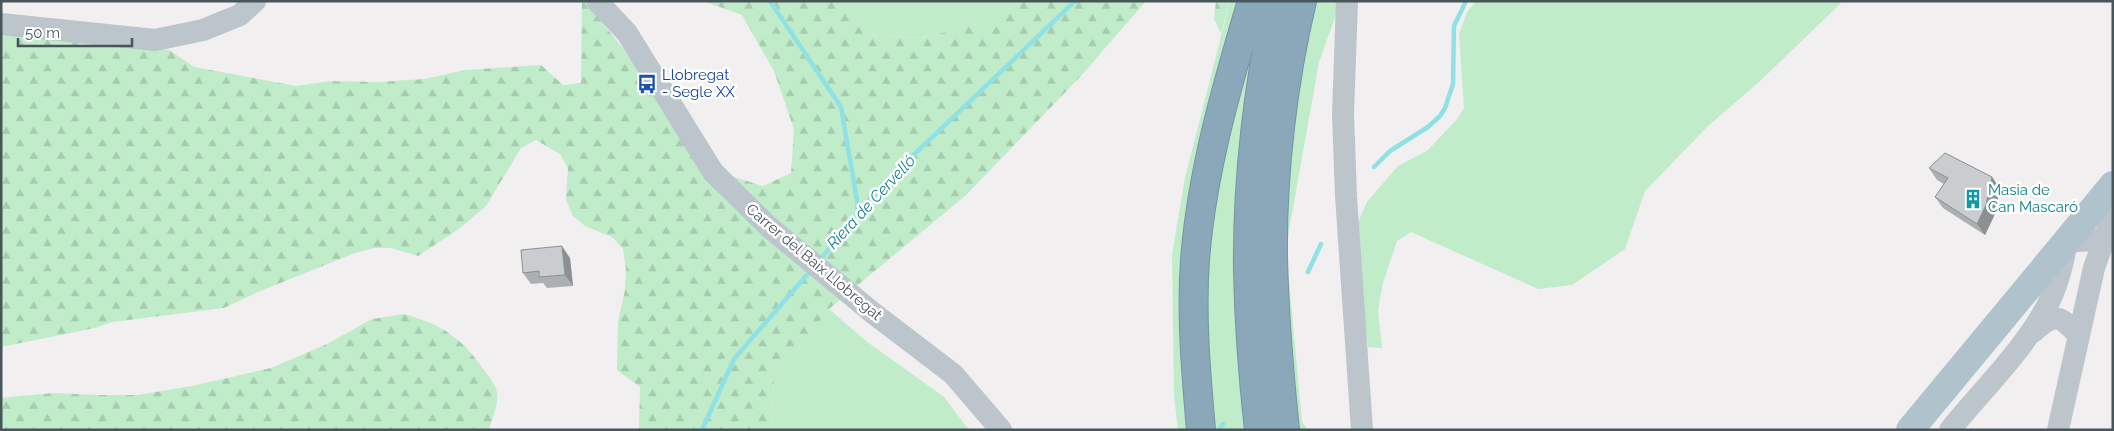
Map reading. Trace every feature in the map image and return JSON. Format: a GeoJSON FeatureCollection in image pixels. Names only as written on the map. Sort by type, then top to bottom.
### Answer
{"type":"FeatureCollection","features":[{"type":"Feature","properties":{"kind":"highway"},"geometry":{"type":"LineString","coordinates":[[1202,430],[1194,331],[1195,260],[1200,217],[1212,142],[1252,1]]}},
{"type":"Feature","properties":{"kind":"highway"},"geometry":{"type":"LineString","coordinates":[[1259,430],[1252,366],[1248,269],[1252,173],[1259,94],[1276,1]]}},
{"type":"Feature","properties":{"kind":"highway"},"geometry":{"type":"LineString","coordinates":[[1284,430],[1273,254],[1275,198],[1283,108],[1296,26],[1302,1]]}},
{"type":"Feature","properties":{"kind":"main road"},"geometry":{"type":"LineString","coordinates":[[1910,430],[2113,185]]}},
{"type":"Feature","properties":{"kind":"street"},"geometry":{"type":"LineString","coordinates":[[1,24],[155,40],[202,30],[240,15],[255,1]]}},
{"type":"Feature","properties":{"kind":"street","name":"Carrer del Baix Llobregat"},"geometry":{"type":"LineString","coordinates":[[597,1],[627,34],[713,172],[769,227],[873,313],[953,374],[1001,430]]}},
{"type":"Feature","properties":{"kind":"street"},"geometry":{"type":"LineString","coordinates":[[1347,1],[1344,54],[1346,206],[1361,428]]}},
{"type":"Feature","properties":{"kind":"street"},"geometry":{"type":"LineString","coordinates":[[2058,430],[2094,268],[2110,236],[2113,214]]}},
{"type":"Feature","properties":{"kind":"street"},"geometry":{"type":"LineString","coordinates":[[1950,430],[2026,338],[2050,300],[2062,269],[2067,242],[2110,236]]}},
{"type":"Feature","properties":{"kind":"street"},"geometry":{"type":"LineString","coordinates":[[2026,338],[2046,320],[2056,318],[2063,319],[2079,336]]}},
{"type":"Feature","properties":{"kind":"green space"},"geometry":{"type":"Polygon","coordinates":[[[582,1],[585,1],[625,51],[705,168],[763,186],[791,173],[794,129],[774,71],[742,15],[703,1],[841,1],[865,35],[922,38],[989,21],[1006,1],[1146,1],[1080,77],[965,196],[829,309],[774,379],[771,430],[639,430],[640,387],[617,370],[618,322],[625,290],[626,269],[623,249],[612,237],[585,226],[573,216],[566,200],[568,168],[560,154],[536,140],[521,148],[486,206],[459,229],[418,256],[391,248],[374,248],[355,253],[258,292],[224,308],[112,322],[95,328],[1,347],[1,29],[169,50],[194,67],[296,86],[331,81],[378,82],[424,79],[466,70],[541,65],[563,85],[581,83],[582,1]]]}},
{"type":"Feature","properties":{"kind":"green space"},"geometry":{"type":"Polygon","coordinates":[[[841,1],[1006,1],[989,21],[922,38],[865,35],[841,1]]]}},
{"type":"Feature","properties":{"kind":"green space"},"geometry":{"type":"Polygon","coordinates":[[[1216,1],[1230,1],[1221,33],[1214,19],[1216,1]]]}},
{"type":"Feature","properties":{"kind":"green space"},"geometry":{"type":"Polygon","coordinates":[[[1230,1],[1341,1],[1319,62],[1286,247],[1302,422],[1308,430],[1178,430],[1174,396],[1172,255],[1185,178],[1230,1]]]}},
{"type":"Feature","properties":{"kind":"green space"},"geometry":{"type":"Polygon","coordinates":[[[1476,1],[1843,1],[1759,82],[1708,126],[1645,191],[1625,249],[1572,285],[1538,289],[1411,232],[1397,241],[1383,283],[1378,310],[1382,348],[1368,347],[1357,225],[1367,202],[1398,166],[1427,151],[1458,118],[1464,108],[1459,34],[1467,12],[1476,1]]]}},
{"type":"Feature","properties":{"kind":"green space"},"geometry":{"type":"Polygon","coordinates":[[[829,309],[866,341],[944,397],[969,430],[771,430],[774,379],[829,309]]]}},
{"type":"Feature","properties":{"kind":"green space"},"geometry":{"type":"Polygon","coordinates":[[[403,314],[428,322],[449,333],[475,358],[496,389],[496,407],[489,430],[1,430],[1,398],[54,393],[138,395],[192,386],[271,368],[327,344],[372,319],[403,314]]]}},
{"type":"Feature","properties":{"kind":"building","name":"Masia de Can Mascaró"},"geometry":{"type":"Polygon","coordinates":[[[1945,153],[1992,177],[1986,205],[1977,224],[1935,197],[1948,178],[1929,168],[1945,153]]]}},
{"type":"Feature","properties":{"kind":"building"},"geometry":{"type":"Polygon","coordinates":[[[562,246],[565,275],[539,277],[539,271],[523,273],[521,250],[562,246]]]}},
{"type":"Feature","properties":{"kind":"waterway"},"geometry":{"type":"LineString","coordinates":[[770,1],[841,107],[859,212]]}},
{"type":"Feature","properties":{"kind":"waterway","name":"Riera de Cervelló"},"geometry":{"type":"LineString","coordinates":[[820,260],[881,186],[1075,1]]}},
{"type":"Feature","properties":{"kind":"waterway"},"geometry":{"type":"LineString","coordinates":[[1374,167],[1390,151],[1428,127],[1440,116],[1445,108],[1453,84],[1454,26],[1466,1]]}},
{"type":"Feature","properties":{"kind":"waterway"},"geometry":{"type":"LineString","coordinates":[[1308,272],[1321,244]]}},
{"type":"Feature","properties":{"kind":"waterway","name":"Riera de Cervelló"},"geometry":{"type":"LineString","coordinates":[[702,430],[734,359],[812,269]]}},
{"type":"Feature","properties":{"kind":"waterway"},"geometry":{"type":"LineString","coordinates":[[1219,430],[1223,424]]}},
{"type":"Feature","properties":{"kind":"place","name":"Llobregat - Segle XX"},"geometry":{"type":"Point","coordinates":[647,84]}},
{"type":"Feature","properties":{"kind":"place","name":"Masia de Can Mascaró"},"geometry":{"type":"Point","coordinates":[1973,199]}}]}
